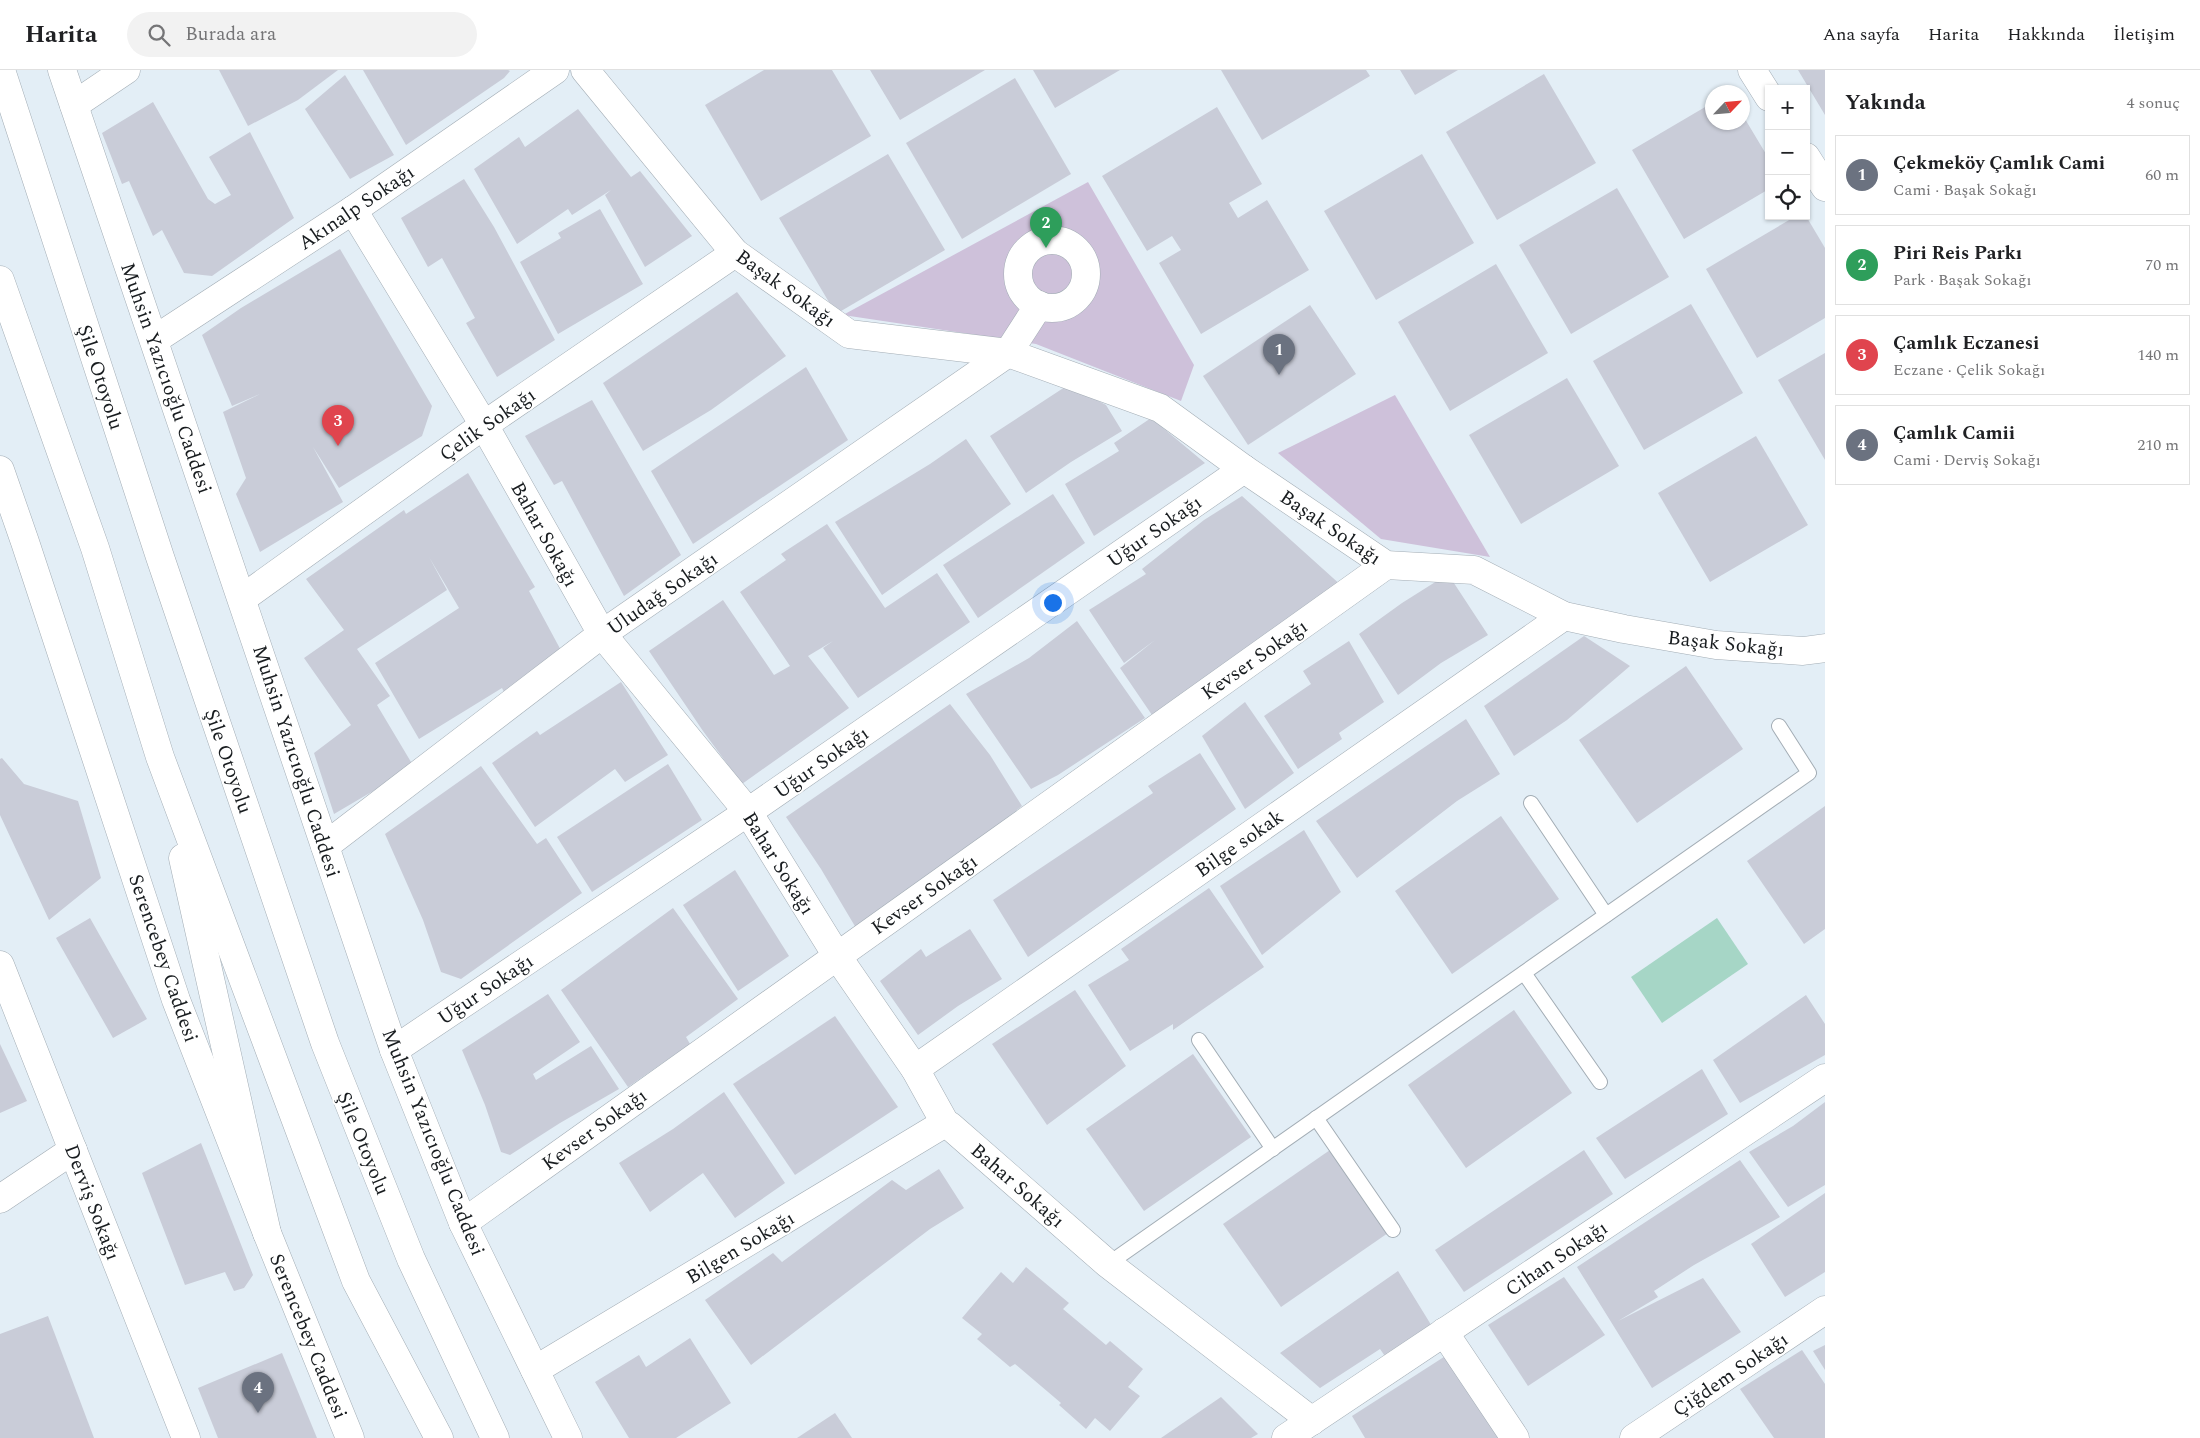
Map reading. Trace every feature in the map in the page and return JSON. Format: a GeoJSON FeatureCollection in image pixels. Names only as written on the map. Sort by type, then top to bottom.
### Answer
{"type":"FeatureCollection","features":[{"type":"Feature","properties":{"kind":"main road","name":"Şile Otoyolu"},"geometry":{"type":"LineString","coordinates":[[1,70],[160,557],[324,1044],[411,1259],[495,1438]]}},
{"type":"Feature","properties":{"kind":"main road","name":"Muhsin Yazıcıoğlu Caddesi"},"geometry":{"type":"LineString","coordinates":[[62,70],[243,598],[394,1050],[463,1223],[568,1438]]}},
{"type":"Feature","properties":{"kind":"main road"},"geometry":{"type":"LineString","coordinates":[[74,105],[126,70]]}},
{"type":"Feature","properties":{"kind":"main road","name":"Akınalp Sokağı"},"geometry":{"type":"LineString","coordinates":[[154,340],[353,210],[555,70]]}},
{"type":"Feature","properties":{"kind":"main road","name":"Başak Sokağı"},"geometry":{"type":"LineString","coordinates":[[585,70],[735,253],[849,334],[1008,353],[1160,408],[1244,469],[1386,566],[1474,570],[1564,616],[1624,629],[1716,645],[1803,651],[1825,648]]}},
{"type":"Feature","properties":{"kind":"main road"},"geometry":{"type":"LineString","coordinates":[[1752,70],[1765,91]]}},
{"type":"Feature","properties":{"kind":"main road"},"geometry":{"type":"LineString","coordinates":[[1810,163],[1825,187]]}},
{"type":"Feature","properties":{"kind":"main road","name":"Bahar Sokağı"},"geometry":{"type":"LineString","coordinates":[[353,210],[484,425],[602,634],[748,812],[837,956],[915,1069],[945,1123],[1108,1264],[1312,1421]]}},
{"type":"Feature","properties":{"kind":"main road","name":"Çelik Sokağı"},"geometry":{"type":"LineString","coordinates":[[243,598],[484,425],[735,253]]}},
{"type":"Feature","properties":{"kind":"main road"},"geometry":{"type":"LineString","coordinates":[[0,280],[95,548],[160,757],[356,1281],[439,1438]]}},
{"type":"Feature","properties":{"kind":"main road"},"geometry":{"type":"LineString","coordinates":[[1008,353],[1039,305]]}},
{"type":"Feature","properties":{"kind":"main road","name":"Uludağ Sokağı"},"geometry":{"type":"LineString","coordinates":[[325,846],[602,634],[1008,353]]}},
{"type":"Feature","properties":{"kind":"main road","name":"Uğur Sokağı"},"geometry":{"type":"LineString","coordinates":[[394,1050],[748,812],[1244,469]]}},
{"type":"Feature","properties":{"kind":"main road","name":"Serencebey Caddesi"},"geometry":{"type":"LineString","coordinates":[[0,470],[176,1000],[350,1438]]}},
{"type":"Feature","properties":{"kind":"main road","name":"Kevser Sokağı"},"geometry":{"type":"LineString","coordinates":[[463,1223],[1386,566]]}},
{"type":"Feature","properties":{"kind":"main road","name":"Bilge sokak"},"geometry":{"type":"LineString","coordinates":[[915,1069],[1564,616]]}},
{"type":"Feature","properties":{"kind":"main road"},"geometry":{"type":"LineString","coordinates":[[160,757],[267,1233]]}},
{"type":"Feature","properties":{"kind":"main road","name":"Derviş Sokağı"},"geometry":{"type":"LineString","coordinates":[[0,965],[186,1438]]}},
{"type":"Feature","properties":{"kind":"main road","name":"Cihan Sokağı"},"geometry":{"type":"LineString","coordinates":[[1286,1438],[1825,1078]]}},
{"type":"Feature","properties":{"kind":"main road","name":"Bilgen Sokağı"},"geometry":{"type":"LineString","coordinates":[[535,1370],[945,1123]]}},
{"type":"Feature","properties":{"kind":"main road"},"geometry":{"type":"LineString","coordinates":[[0,1199],[73,1150]]}},
{"type":"Feature","properties":{"kind":"main road","name":"Çiğdem Sokağı"},"geometry":{"type":"LineString","coordinates":[[1634,1438],[1825,1310]]}},
{"type":"Feature","properties":{"kind":"main road"},"geometry":{"type":"LineString","coordinates":[[1444,1332],[1515,1438]]}},
{"type":"Feature","properties":{"kind":"lane"},"geometry":{"type":"LineString","coordinates":[[1108,1264],[1809,773],[1779,726]]}},
{"type":"Feature","properties":{"kind":"lane"},"geometry":{"type":"LineString","coordinates":[[1531,803],[1606,915]]}},
{"type":"Feature","properties":{"kind":"lane"},"geometry":{"type":"LineString","coordinates":[[1524,972],[1600,1082]]}},
{"type":"Feature","properties":{"kind":"lane"},"geometry":{"type":"LineString","coordinates":[[1199,1040],[1273,1149]]}},
{"type":"Feature","properties":{"kind":"lane"},"geometry":{"type":"LineString","coordinates":[[1316,1118],[1392,1230]]}},
{"type":"Feature","properties":{"kind":"shaded area"},"geometry":{"type":"Polygon","coordinates":[[[1088,182],[1194,365],[1181,401],[1036,344],[843,315],[1088,182]]]}},
{"type":"Feature","properties":{"kind":"shaded area"},"geometry":{"type":"Polygon","coordinates":[[[1395,395],[1490,557],[1381,539],[1278,453],[1395,395]]]}},
{"type":"Feature","properties":{"kind":"shaded area"},"geometry":{"type":"Polygon","coordinates":[[[1717,918],[1748,964],[1662,1023],[1631,977],[1717,918]]]}},
{"type":"Feature","properties":{"kind":"building"},"geometry":{"type":"Polygon","coordinates":[[[219,70],[338,70],[298,100],[248,126],[219,70]]]}},
{"type":"Feature","properties":{"kind":"building"},"geometry":{"type":"Polygon","coordinates":[[[363,70],[510,71],[504,78],[406,145],[363,70]]]}},
{"type":"Feature","properties":{"kind":"building"},"geometry":{"type":"Polygon","coordinates":[[[764,70],[832,70],[871,136],[761,201],[705,105],[764,70]]]}},
{"type":"Feature","properties":{"kind":"building"},"geometry":{"type":"Polygon","coordinates":[[[870,70],[985,70],[900,120],[870,70]]]}},
{"type":"Feature","properties":{"kind":"building"},"geometry":{"type":"Polygon","coordinates":[[[1033,70],[1120,70],[1055,108],[1033,70]]]}},
{"type":"Feature","properties":{"kind":"building"},"geometry":{"type":"Polygon","coordinates":[[[1221,70],[1366,70],[1370,76],[1262,140],[1221,70]]]}},
{"type":"Feature","properties":{"kind":"building"},"geometry":{"type":"Polygon","coordinates":[[[1400,70],[1458,70],[1415,95],[1400,70]]]}},
{"type":"Feature","properties":{"kind":"building"},"geometry":{"type":"Polygon","coordinates":[[[1798,70],[1825,70],[1825,115],[1810,90],[1810,85],[1807,85],[1798,70]]]}},
{"type":"Feature","properties":{"kind":"building"},"geometry":{"type":"Polygon","coordinates":[[[1544,74],[1596,163],[1497,220],[1446,132],[1544,74]]]}},
{"type":"Feature","properties":{"kind":"building"},"geometry":{"type":"Polygon","coordinates":[[[345,75],[394,155],[350,179],[305,109],[345,75]]]}},
{"type":"Feature","properties":{"kind":"building"},"geometry":{"type":"Polygon","coordinates":[[[1015,78],[1071,174],[962,239],[906,143],[1015,78]]]}},
{"type":"Feature","properties":{"kind":"building"},"geometry":{"type":"Polygon","coordinates":[[[153,102],[208,199],[215,204],[231,195],[209,157],[250,132],[294,218],[212,276],[184,273],[162,230],[153,236],[129,181],[122,184],[102,133],[153,102]]]}},
{"type":"Feature","properties":{"kind":"building"},"geometry":{"type":"Polygon","coordinates":[[[1217,107],[1262,184],[1229,203],[1238,218],[1267,200],[1309,270],[1201,334],[1159,263],[1181,250],[1172,236],[1147,251],[1102,176],[1217,107]]]}},
{"type":"Feature","properties":{"kind":"building"},"geometry":{"type":"Polygon","coordinates":[[[1705,107],[1705,130],[1750,130],[1750,127],[1765,152],[1765,191],[1684,239],[1632,150],[1705,107]]]}},
{"type":"Feature","properties":{"kind":"building"},"geometry":{"type":"Polygon","coordinates":[[[578,109],[631,177],[640,171],[692,236],[645,267],[605,195],[611,190],[572,215],[568,209],[517,244],[474,169],[519,137],[525,147],[578,109]]]}},
{"type":"Feature","properties":{"kind":"building"},"geometry":{"type":"Polygon","coordinates":[[[888,154],[945,250],[836,314],[779,218],[888,154]]]}},
{"type":"Feature","properties":{"kind":"building"},"geometry":{"type":"Polygon","coordinates":[[[1422,154],[1474,243],[1376,300],[1324,211],[1422,154]]]}},
{"type":"Feature","properties":{"kind":"building"},"geometry":{"type":"Polygon","coordinates":[[[464,179],[494,227],[555,340],[497,377],[466,323],[475,318],[442,258],[428,267],[401,218],[464,179]]]}},
{"type":"Feature","properties":{"kind":"building"},"geometry":{"type":"Polygon","coordinates":[[[1617,188],[1669,277],[1571,334],[1519,245],[1617,188]]]}},
{"type":"Feature","properties":{"kind":"building"},"geometry":{"type":"Polygon","coordinates":[[[600,209],[643,284],[558,334],[520,262],[561,238],[558,233],[600,209]]]}},
{"type":"Feature","properties":{"kind":"building"},"geometry":{"type":"Polygon","coordinates":[[[1789,220],[1808,220],[1825,248],[1825,318],[1757,358],[1706,269],[1789,220]]]}},
{"type":"Feature","properties":{"kind":"building"},"geometry":{"type":"Polygon","coordinates":[[[340,249],[432,406],[422,436],[339,488],[313,447],[343,502],[260,552],[236,494],[246,478],[223,412],[260,394],[232,406],[202,335],[241,308],[340,249]]]}},
{"type":"Feature","properties":{"kind":"building"},"geometry":{"type":"Polygon","coordinates":[[[1496,264],[1548,353],[1450,411],[1398,322],[1496,264]]]}},
{"type":"Feature","properties":{"kind":"building"},"geometry":{"type":"Polygon","coordinates":[[[737,292],[786,356],[711,410],[643,451],[603,383],[737,292]]]}},
{"type":"Feature","properties":{"kind":"building"},"geometry":{"type":"Polygon","coordinates":[[[1691,304],[1743,393],[1644,450],[1593,361],[1691,304]]]}},
{"type":"Feature","properties":{"kind":"building"},"geometry":{"type":"Polygon","coordinates":[[[1310,305],[1356,374],[1248,445],[1203,376],[1310,305]]]}},
{"type":"Feature","properties":{"kind":"building"},"geometry":{"type":"Polygon","coordinates":[[[1825,353],[1825,460],[1778,380],[1825,353]]]}},
{"type":"Feature","properties":{"kind":"building"},"geometry":{"type":"Polygon","coordinates":[[[806,367],[848,440],[693,544],[651,471],[806,367]]]}},
{"type":"Feature","properties":{"kind":"building"},"geometry":{"type":"Polygon","coordinates":[[[1567,378],[1619,466],[1521,524],[1469,435],[1567,378]]]}},
{"type":"Feature","properties":{"kind":"building"},"geometry":{"type":"Polygon","coordinates":[[[1068,385],[1106,405],[1122,431],[1071,462],[1026,493],[990,436],[1068,385]]]}},
{"type":"Feature","properties":{"kind":"building"},"geometry":{"type":"Polygon","coordinates":[[[592,400],[681,555],[624,596],[562,481],[554,485],[525,436],[592,400]]]}},
{"type":"Feature","properties":{"kind":"building"},"geometry":{"type":"Polygon","coordinates":[[[1151,418],[1205,463],[1094,536],[1065,484],[1119,451],[1114,443],[1151,418]]]}},
{"type":"Feature","properties":{"kind":"building"},"geometry":{"type":"Polygon","coordinates":[[[1756,436],[1808,525],[1710,582],[1658,493],[1756,436]]]}},
{"type":"Feature","properties":{"kind":"building"},"geometry":{"type":"Polygon","coordinates":[[[966,439],[1011,504],[882,595],[835,522],[930,464],[966,439]]]}},
{"type":"Feature","properties":{"kind":"building"},"geometry":{"type":"Polygon","coordinates":[[[468,473],[535,587],[529,591],[564,656],[504,692],[502,688],[419,739],[375,663],[459,608],[429,557],[447,590],[357,649],[390,696],[377,705],[414,767],[334,814],[314,753],[351,725],[304,658],[344,630],[306,579],[404,510],[406,514],[468,473]]]}},
{"type":"Feature","properties":{"kind":"building"},"geometry":{"type":"Polygon","coordinates":[[[1053,494],[1085,543],[978,618],[943,565],[1053,494]]]}},
{"type":"Feature","properties":{"kind":"building"},"geometry":{"type":"Polygon","coordinates":[[[1242,496],[1343,587],[1152,715],[1120,668],[1155,640],[1124,663],[1089,610],[1146,574],[1142,569],[1204,520],[1242,496]]]}},
{"type":"Feature","properties":{"kind":"building"},"geometry":{"type":"Polygon","coordinates":[[[827,524],[885,608],[937,573],[970,622],[858,698],[823,648],[833,641],[808,656],[849,708],[742,784],[703,731],[649,651],[723,600],[774,675],[790,666],[740,592],[786,560],[781,554],[827,524]]]}},
{"type":"Feature","properties":{"kind":"building"},"geometry":{"type":"Polygon","coordinates":[[[1448,574],[1488,635],[1441,663],[1398,695],[1359,634],[1402,603],[1448,574]]]}},
{"type":"Feature","properties":{"kind":"building"},"geometry":{"type":"Polygon","coordinates":[[[1077,621],[1145,718],[1058,775],[1031,789],[966,694],[1029,658],[1077,621]]]}},
{"type":"Feature","properties":{"kind":"building"},"geometry":{"type":"Polygon","coordinates":[[[1584,636],[1630,666],[1567,720],[1514,756],[1484,706],[1584,636]]]}},
{"type":"Feature","properties":{"kind":"building"},"geometry":{"type":"Polygon","coordinates":[[[1349,641],[1384,702],[1339,733],[1342,739],[1298,769],[1264,716],[1311,684],[1303,671],[1349,641]]]}},
{"type":"Feature","properties":{"kind":"building"},"geometry":{"type":"Polygon","coordinates":[[[1686,666],[1743,749],[1637,823],[1579,740],[1686,666]]]}},
{"type":"Feature","properties":{"kind":"building"},"geometry":{"type":"Polygon","coordinates":[[[621,682],[668,755],[625,782],[615,769],[535,827],[492,763],[537,731],[540,735],[621,682]]]}},
{"type":"Feature","properties":{"kind":"building"},"geometry":{"type":"Polygon","coordinates":[[[1245,702],[1294,773],[1245,809],[1202,736],[1245,702]]]}},
{"type":"Feature","properties":{"kind":"building"},"geometry":{"type":"Polygon","coordinates":[[[950,704],[990,755],[1022,806],[967,849],[856,928],[821,869],[786,817],[950,704]]]}},
{"type":"Feature","properties":{"kind":"building"},"geometry":{"type":"Polygon","coordinates":[[[1466,719],[1500,774],[1457,801],[1357,878],[1316,821],[1466,719]]]}},
{"type":"Feature","properties":{"kind":"building"},"geometry":{"type":"Polygon","coordinates":[[[1200,753],[1236,809],[1028,957],[993,900],[1153,793],[1148,786],[1200,753]]]}},
{"type":"Feature","properties":{"kind":"building"},"geometry":{"type":"Polygon","coordinates":[[[2,758],[24,784],[78,801],[101,878],[49,920],[0,815],[0,759],[2,758]]]}},
{"type":"Feature","properties":{"kind":"building"},"geometry":{"type":"Polygon","coordinates":[[[668,764],[702,820],[592,892],[557,837],[668,764]]]}},
{"type":"Feature","properties":{"kind":"building"},"geometry":{"type":"Polygon","coordinates":[[[481,766],[537,844],[546,838],[582,893],[461,979],[441,972],[423,920],[385,834],[481,766]]]}},
{"type":"Feature","properties":{"kind":"building"},"geometry":{"type":"Polygon","coordinates":[[[1825,806],[1825,929],[1804,944],[1747,861],[1825,806]]]}},
{"type":"Feature","properties":{"kind":"building"},"geometry":{"type":"Polygon","coordinates":[[[1501,816],[1559,899],[1452,974],[1395,891],[1501,816]]]}},
{"type":"Feature","properties":{"kind":"building"},"geometry":{"type":"Polygon","coordinates":[[[1304,830],[1341,892],[1262,955],[1220,886],[1304,830]]]}},
{"type":"Feature","properties":{"kind":"building"},"geometry":{"type":"Polygon","coordinates":[[[735,870],[789,956],[738,991],[683,905],[735,870]]]}},
{"type":"Feature","properties":{"kind":"building"},"geometry":{"type":"Polygon","coordinates":[[[1209,888],[1264,967],[1173,1030],[1173,1024],[1130,1051],[1088,985],[1129,960],[1121,949],[1209,888]]]}},
{"type":"Feature","properties":{"kind":"building"},"geometry":{"type":"Polygon","coordinates":[[[673,908],[738,999],[686,1037],[690,1044],[628,1087],[561,990],[673,908]]]}},
{"type":"Feature","properties":{"kind":"building"},"geometry":{"type":"Polygon","coordinates":[[[90,918],[147,1019],[113,1038],[56,938],[90,918]]]}},
{"type":"Feature","properties":{"kind":"building"},"geometry":{"type":"Polygon","coordinates":[[[970,929],[1002,979],[958,1006],[918,1035],[880,981],[921,949],[926,957],[970,929]]]}},
{"type":"Feature","properties":{"kind":"building"},"geometry":{"type":"Polygon","coordinates":[[[1075,990],[1126,1066],[1047,1125],[992,1044],[1075,990]]]}},
{"type":"Feature","properties":{"kind":"building"},"geometry":{"type":"Polygon","coordinates":[[[548,994],[580,1042],[533,1074],[536,1080],[591,1046],[619,1089],[510,1155],[501,1152],[485,1105],[462,1050],[548,994]]]}},
{"type":"Feature","properties":{"kind":"building"},"geometry":{"type":"Polygon","coordinates":[[[1806,995],[1825,1024],[1825,1055],[1740,1103],[1713,1060],[1806,995]]]}},
{"type":"Feature","properties":{"kind":"building"},"geometry":{"type":"Polygon","coordinates":[[[1514,1010],[1572,1093],[1466,1168],[1408,1085],[1514,1010]]]}},
{"type":"Feature","properties":{"kind":"building"},"geometry":{"type":"Polygon","coordinates":[[[835,1016],[898,1107],[795,1175],[733,1084],[835,1016]]]}},
{"type":"Feature","properties":{"kind":"building"},"geometry":{"type":"Polygon","coordinates":[[[0,1044],[27,1101],[0,1113],[0,1044]]]}},
{"type":"Feature","properties":{"kind":"building"},"geometry":{"type":"Polygon","coordinates":[[[1193,1054],[1251,1137],[1144,1211],[1086,1129],[1193,1054]]]}},
{"type":"Feature","properties":{"kind":"building"},"geometry":{"type":"Polygon","coordinates":[[[1702,1069],[1728,1114],[1625,1179],[1596,1138],[1702,1069]]]}},
{"type":"Feature","properties":{"kind":"building"},"geometry":{"type":"Polygon","coordinates":[[[724,1092],[785,1183],[735,1218],[703,1173],[650,1212],[619,1163],[673,1129],[724,1092]]]}},
{"type":"Feature","properties":{"kind":"building"},"geometry":{"type":"Polygon","coordinates":[[[1825,1102],[1825,1185],[1788,1207],[1749,1152],[1793,1126],[1825,1102]]]}},
{"type":"Feature","properties":{"kind":"building"},"geometry":{"type":"Polygon","coordinates":[[[201,1143],[253,1275],[244,1288],[234,1291],[225,1272],[185,1285],[142,1173],[201,1143]]]}},
{"type":"Feature","properties":{"kind":"building"},"geometry":{"type":"Polygon","coordinates":[[[1330,1150],[1388,1233],[1281,1307],[1223,1224],[1330,1150]]]}},
{"type":"Feature","properties":{"kind":"building"},"geometry":{"type":"Polygon","coordinates":[[[1584,1150],[1613,1194],[1464,1292],[1435,1250],[1584,1150]]]}},
{"type":"Feature","properties":{"kind":"building"},"geometry":{"type":"Polygon","coordinates":[[[1740,1160],[1780,1217],[1694,1265],[1654,1291],[1658,1297],[1618,1321],[1703,1278],[1741,1332],[1652,1388],[1577,1267],[1740,1160]]]}},
{"type":"Feature","properties":{"kind":"building"},"geometry":{"type":"Polygon","coordinates":[[[939,1169],[964,1208],[930,1229],[751,1365],[705,1300],[773,1253],[782,1262],[892,1180],[906,1190],[939,1169]]]}},
{"type":"Feature","properties":{"kind":"building"},"geometry":{"type":"Polygon","coordinates":[[[1825,1193],[1825,1272],[1785,1297],[1751,1244],[1825,1193]]]}},
{"type":"Feature","properties":{"kind":"building"},"geometry":{"type":"Polygon","coordinates":[[[1026,1267],[1069,1303],[1063,1309],[1106,1345],[1110,1341],[1143,1369],[1128,1387],[1140,1396],[1110,1431],[1095,1418],[1086,1429],[1059,1405],[1061,1403],[1015,1364],[1010,1367],[977,1339],[982,1334],[962,1318],[1001,1272],[1013,1283],[1026,1267]]]}},
{"type":"Feature","properties":{"kind":"building"},"geometry":{"type":"Polygon","coordinates":[[[1398,1271],[1433,1328],[1387,1359],[1380,1349],[1320,1388],[1280,1353],[1398,1271]]]}},
{"type":"Feature","properties":{"kind":"building"},"geometry":{"type":"Polygon","coordinates":[[[1564,1277],[1605,1335],[1528,1386],[1488,1325],[1564,1277]]]}},
{"type":"Feature","properties":{"kind":"building"},"geometry":{"type":"Polygon","coordinates":[[[48,1316],[94,1438],[0,1438],[0,1334],[48,1316]]]}},
{"type":"Feature","properties":{"kind":"building"},"geometry":{"type":"Polygon","coordinates":[[[690,1338],[731,1403],[676,1438],[629,1438],[595,1382],[639,1355],[646,1367],[690,1338]]]}},
{"type":"Feature","properties":{"kind":"building"},"geometry":{"type":"Polygon","coordinates":[[[1825,1345],[1825,1370],[1813,1351],[1825,1345]]]}},
{"type":"Feature","properties":{"kind":"building"},"geometry":{"type":"Polygon","coordinates":[[[1802,1350],[1825,1384],[1825,1438],[1774,1438],[1740,1389],[1802,1350]]]}},
{"type":"Feature","properties":{"kind":"building"},"geometry":{"type":"Polygon","coordinates":[[[282,1353],[317,1438],[218,1438],[198,1388],[282,1353]]]}},
{"type":"Feature","properties":{"kind":"building"},"geometry":{"type":"Polygon","coordinates":[[[1447,1355],[1500,1438],[1365,1438],[1352,1416],[1447,1355]]]}},
{"type":"Feature","properties":{"kind":"building"},"geometry":{"type":"Polygon","coordinates":[[[1221,1397],[1258,1434],[1251,1438],[1161,1438],[1221,1397]]]}},
{"type":"Feature","properties":{"kind":"building"},"geometry":{"type":"Polygon","coordinates":[[[835,1413],[852,1438],[797,1438],[835,1413]]]}},
{"type":"Feature","properties":{"kind":"place","name":"Piri Reis Parkı"},"geometry":{"type":"Point","coordinates":[1046,248]}},
{"type":"Feature","properties":{"kind":"place","name":"Çekmeköy Çamlık Cami"},"geometry":{"type":"Point","coordinates":[1279,375]}},
{"type":"Feature","properties":{"kind":"place","name":"Çamlık Eczanesi"},"geometry":{"type":"Point","coordinates":[338,446]}},
{"type":"Feature","properties":{"kind":"place","name":"Çamlık Camii"},"geometry":{"type":"Point","coordinates":[258,1413]}}]}
